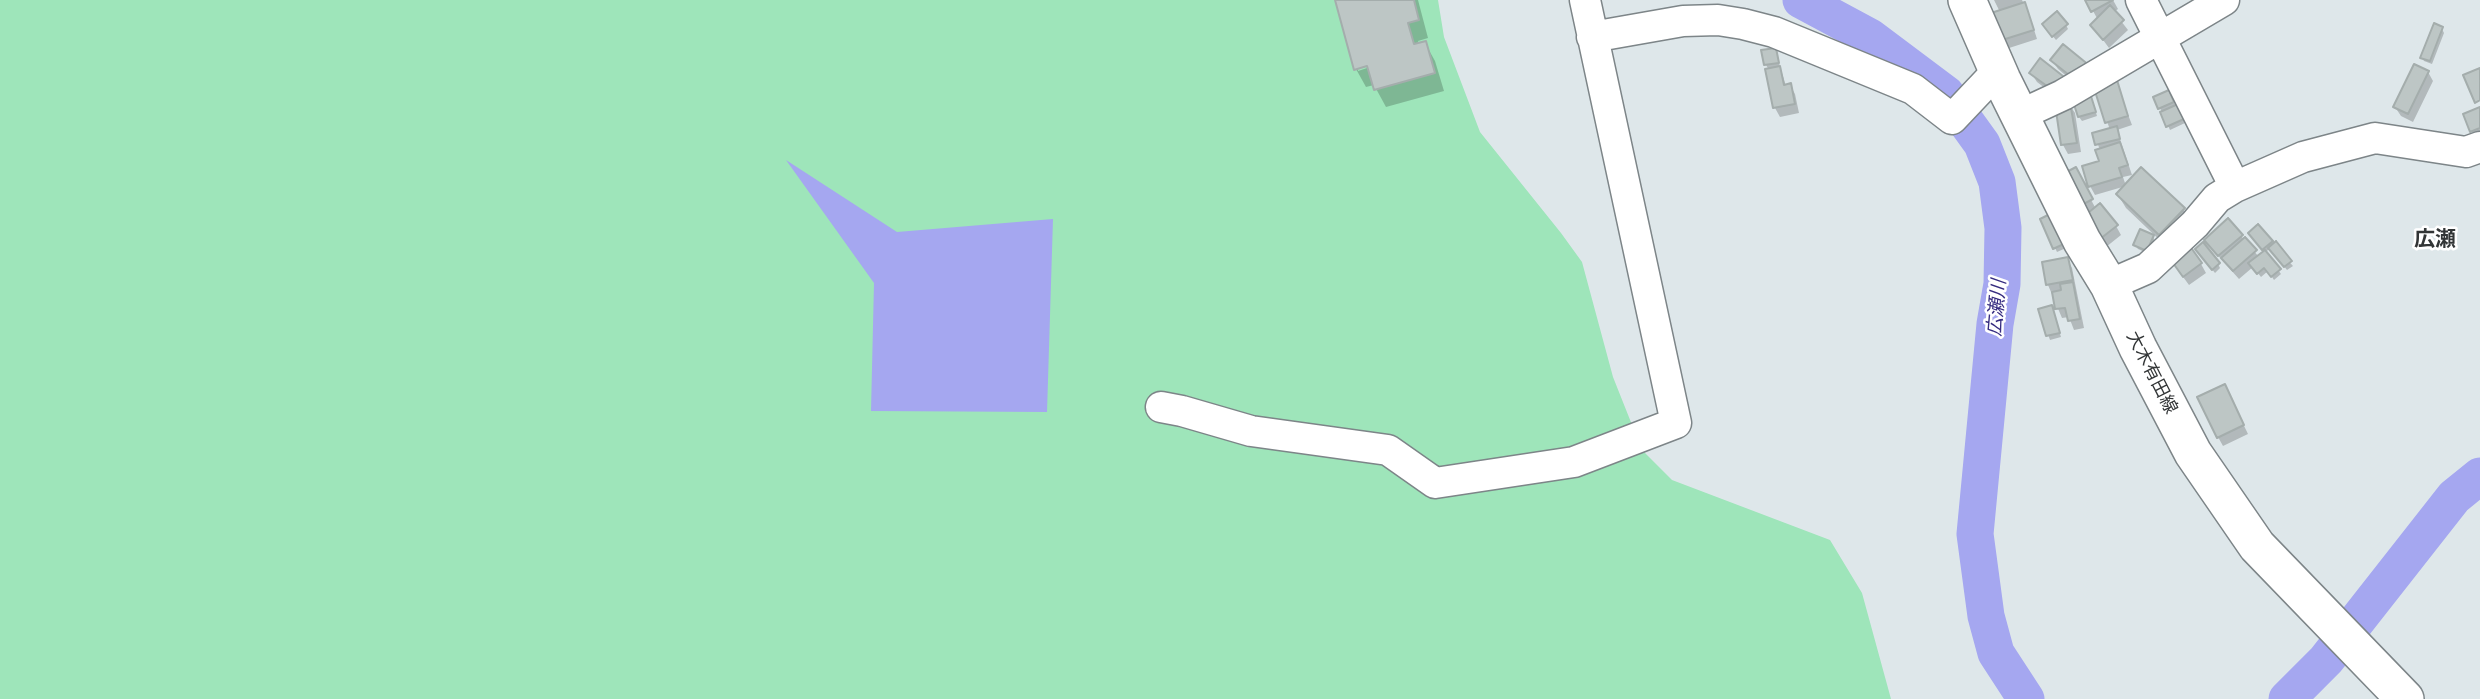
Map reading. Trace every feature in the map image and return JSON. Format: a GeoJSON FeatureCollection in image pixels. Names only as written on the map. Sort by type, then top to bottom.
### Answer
{"type":"FeatureCollection","features":[{"type":"Feature","properties":{"kind":"main road","name":"大木有田線"},"geometry":{"type":"LineString","coordinates":[[1967,0],[1995,81],[2020,115],[2082,241],[2109,285],[2138,348],[2193,453],[2256,547],[2403,698]]}},
{"type":"Feature","properties":{"kind":"street"},"geometry":{"type":"LineString","coordinates":[[1161,407],[1251,431],[1388,450],[1436,483],[1574,462],[1676,423],[1585,0]]}},
{"type":"Feature","properties":{"kind":"street"},"geometry":{"type":"LineString","coordinates":[[2141,0],[2235,187]]}},
{"type":"Feature","properties":{"kind":"street"},"geometry":{"type":"LineString","coordinates":[[2020,115],[2063,95],[2224,0]]}},
{"type":"Feature","properties":{"kind":"street"},"geometry":{"type":"LineString","coordinates":[[1592,37],[1683,21],[1718,20],[1743,24],[1774,32],[1913,89],[1952,119],[1995,81]]}},
{"type":"Feature","properties":{"kind":"street"},"geometry":{"type":"LineString","coordinates":[[2109,285],[2148,268],[2195,224],[2217,198],[2235,187],[2303,157],[2375,138],[2466,152],[2480,147]]}},
{"type":"Feature","properties":{"kind":"green space"},"geometry":{"type":"Polygon","coordinates":[[[0,0],[1438,0],[1444,37],[1480,132],[1582,262],[1613,377],[1642,450],[1672,480],[1830,540],[1862,593],[1891,699],[0,699],[0,0]]]}},
{"type":"Feature","properties":{"kind":"water"},"geometry":{"type":"Polygon","coordinates":[[[786,160],[897,232],[1053,219],[1047,412],[871,411],[874,283],[786,160]]]}},
{"type":"Feature","properties":{"kind":"building"},"geometry":{"type":"Polygon","coordinates":[[[1335,0],[1414,0],[1419,20],[1408,23],[1414,44],[1426,41],[1435,73],[1374,90],[1367,66],[1354,70],[1335,0]]]}},
{"type":"Feature","properties":{"kind":"building"},"geometry":{"type":"Polygon","coordinates":[[[2085,0],[2113,0],[2091,12],[2085,0]]]}},
{"type":"Feature","properties":{"kind":"building"},"geometry":{"type":"Polygon","coordinates":[[[2025,2],[2034,30],[1999,41],[1991,13],[2025,2]]]}},
{"type":"Feature","properties":{"kind":"building"},"geometry":{"type":"Polygon","coordinates":[[[2110,5],[2124,20],[2103,40],[2090,25],[2110,5]]]}},
{"type":"Feature","properties":{"kind":"building"},"geometry":{"type":"Polygon","coordinates":[[[2057,11],[2068,24],[2052,37],[2042,24],[2057,11]]]}},
{"type":"Feature","properties":{"kind":"building"},"geometry":{"type":"Polygon","coordinates":[[[2434,23],[2443,27],[2430,61],[2420,58],[2434,23]]]}},
{"type":"Feature","properties":{"kind":"building"},"geometry":{"type":"Polygon","coordinates":[[[2063,44],[2090,66],[2078,82],[2050,60],[2063,44]]]}},
{"type":"Feature","properties":{"kind":"building"},"geometry":{"type":"Polygon","coordinates":[[[1776,48],[1779,63],[1764,65],[1761,50],[1776,48]]]}},
{"type":"Feature","properties":{"kind":"building"},"geometry":{"type":"Polygon","coordinates":[[[2040,58],[2068,80],[2058,94],[2029,73],[2040,58]]]}},
{"type":"Feature","properties":{"kind":"building"},"geometry":{"type":"Polygon","coordinates":[[[2414,64],[2429,71],[2408,114],[2393,107],[2414,64]]]}},
{"type":"Feature","properties":{"kind":"building"},"geometry":{"type":"Polygon","coordinates":[[[1780,66],[1784,85],[1791,83],[1795,104],[1773,108],[1765,69],[1780,66]]]}},
{"type":"Feature","properties":{"kind":"building"},"geometry":{"type":"Polygon","coordinates":[[[2480,68],[2480,100],[2475,103],[2463,75],[2480,68]]]}},
{"type":"Feature","properties":{"kind":"building"},"geometry":{"type":"Polygon","coordinates":[[[2117,80],[2128,116],[2105,123],[2094,88],[2117,80]]]}},
{"type":"Feature","properties":{"kind":"building"},"geometry":{"type":"Polygon","coordinates":[[[2169,90],[2174,102],[2158,109],[2153,97],[2169,90]]]}},
{"type":"Feature","properties":{"kind":"building"},"geometry":{"type":"Polygon","coordinates":[[[2090,93],[2096,112],[2078,117],[2072,98],[2090,93]]]}},
{"type":"Feature","properties":{"kind":"building"},"geometry":{"type":"Polygon","coordinates":[[[2070,102],[2077,143],[2061,145],[2055,104],[2070,102]]]}},
{"type":"Feature","properties":{"kind":"building"},"geometry":{"type":"Polygon","coordinates":[[[2178,104],[2184,119],[2166,127],[2160,112],[2178,104]]]}},
{"type":"Feature","properties":{"kind":"building"},"geometry":{"type":"Polygon","coordinates":[[[2480,107],[2480,128],[2470,132],[2463,114],[2480,107]]]}},
{"type":"Feature","properties":{"kind":"building"},"geometry":{"type":"Polygon","coordinates":[[[2117,126],[2120,139],[2095,145],[2092,133],[2117,126]]]}},
{"type":"Feature","properties":{"kind":"building"},"geometry":{"type":"Polygon","coordinates":[[[2120,142],[2128,165],[2119,168],[2122,177],[2088,187],[2082,166],[2099,161],[2095,150],[2120,142]]]}},
{"type":"Feature","properties":{"kind":"building"},"geometry":{"type":"Polygon","coordinates":[[[2076,167],[2093,199],[2078,207],[2061,175],[2076,167]]]}},
{"type":"Feature","properties":{"kind":"building"},"geometry":{"type":"Polygon","coordinates":[[[2141,167],[2185,208],[2159,235],[2116,194],[2141,167]]]}},
{"type":"Feature","properties":{"kind":"building"},"geometry":{"type":"Polygon","coordinates":[[[2100,203],[2118,225],[2100,239],[2082,218],[2100,203]]]}},
{"type":"Feature","properties":{"kind":"building"},"geometry":{"type":"Polygon","coordinates":[[[2052,213],[2066,243],[2053,249],[2040,219],[2052,213]]]}},
{"type":"Feature","properties":{"kind":"building"},"geometry":{"type":"Polygon","coordinates":[[[2228,218],[2243,235],[2218,256],[2204,240],[2228,218]]]}},
{"type":"Feature","properties":{"kind":"building"},"geometry":{"type":"Polygon","coordinates":[[[2258,224],[2273,241],[2262,250],[2248,233],[2258,224]]]}},
{"type":"Feature","properties":{"kind":"building"},"geometry":{"type":"Polygon","coordinates":[[[2140,229],[2154,235],[2147,251],[2133,245],[2140,229]]]}},
{"type":"Feature","properties":{"kind":"building"},"geometry":{"type":"Polygon","coordinates":[[[2245,237],[2257,250],[2233,271],[2221,258],[2245,237]]]}},
{"type":"Feature","properties":{"kind":"building"},"geometry":{"type":"Polygon","coordinates":[[[2276,241],[2292,261],[2284,267],[2268,248],[2276,241]]]}},
{"type":"Feature","properties":{"kind":"building"},"geometry":{"type":"Polygon","coordinates":[[[2187,242],[2202,263],[2183,277],[2168,256],[2187,242]]]}},
{"type":"Feature","properties":{"kind":"building"},"geometry":{"type":"Polygon","coordinates":[[[2203,242],[2220,263],[2212,270],[2195,249],[2203,242]]]}},
{"type":"Feature","properties":{"kind":"building"},"geometry":{"type":"Polygon","coordinates":[[[2265,250],[2281,269],[2271,277],[2264,268],[2257,274],[2248,263],[2265,250]]]}},
{"type":"Feature","properties":{"kind":"building"},"geometry":{"type":"Polygon","coordinates":[[[2068,257],[2073,280],[2046,285],[2042,262],[2068,257]]]}},
{"type":"Feature","properties":{"kind":"building"},"geometry":{"type":"Polygon","coordinates":[[[2073,282],[2080,319],[2068,321],[2065,308],[2055,309],[2052,292],[2061,290],[2060,284],[2073,282]]]}},
{"type":"Feature","properties":{"kind":"building"},"geometry":{"type":"Polygon","coordinates":[[[2052,305],[2060,333],[2046,336],[2038,309],[2052,305]]]}},
{"type":"Feature","properties":{"kind":"building"},"geometry":{"type":"Polygon","coordinates":[[[2225,384],[2244,425],[2217,438],[2197,397],[2225,384]]]}},
{"type":"Feature","properties":{"kind":"waterway","name":"広瀬川"},"geometry":{"type":"LineString","coordinates":[[1801,0],[1870,37],[1946,94],[1982,144],[1997,182],[2003,228],[2002,284],[1995,324],[1975,534],[1986,616],[1996,653],[2026,699]]}},
{"type":"Feature","properties":{"kind":"waterway","name":"広瀬川"},"geometry":{"type":"LineString","coordinates":[[2287,699],[2326,660],[2454,497],[2480,476]]}},
{"type":"Feature","properties":{"kind":"district","name":"広瀬"},"geometry":{"type":"Point","coordinates":[2435,241]}}]}
